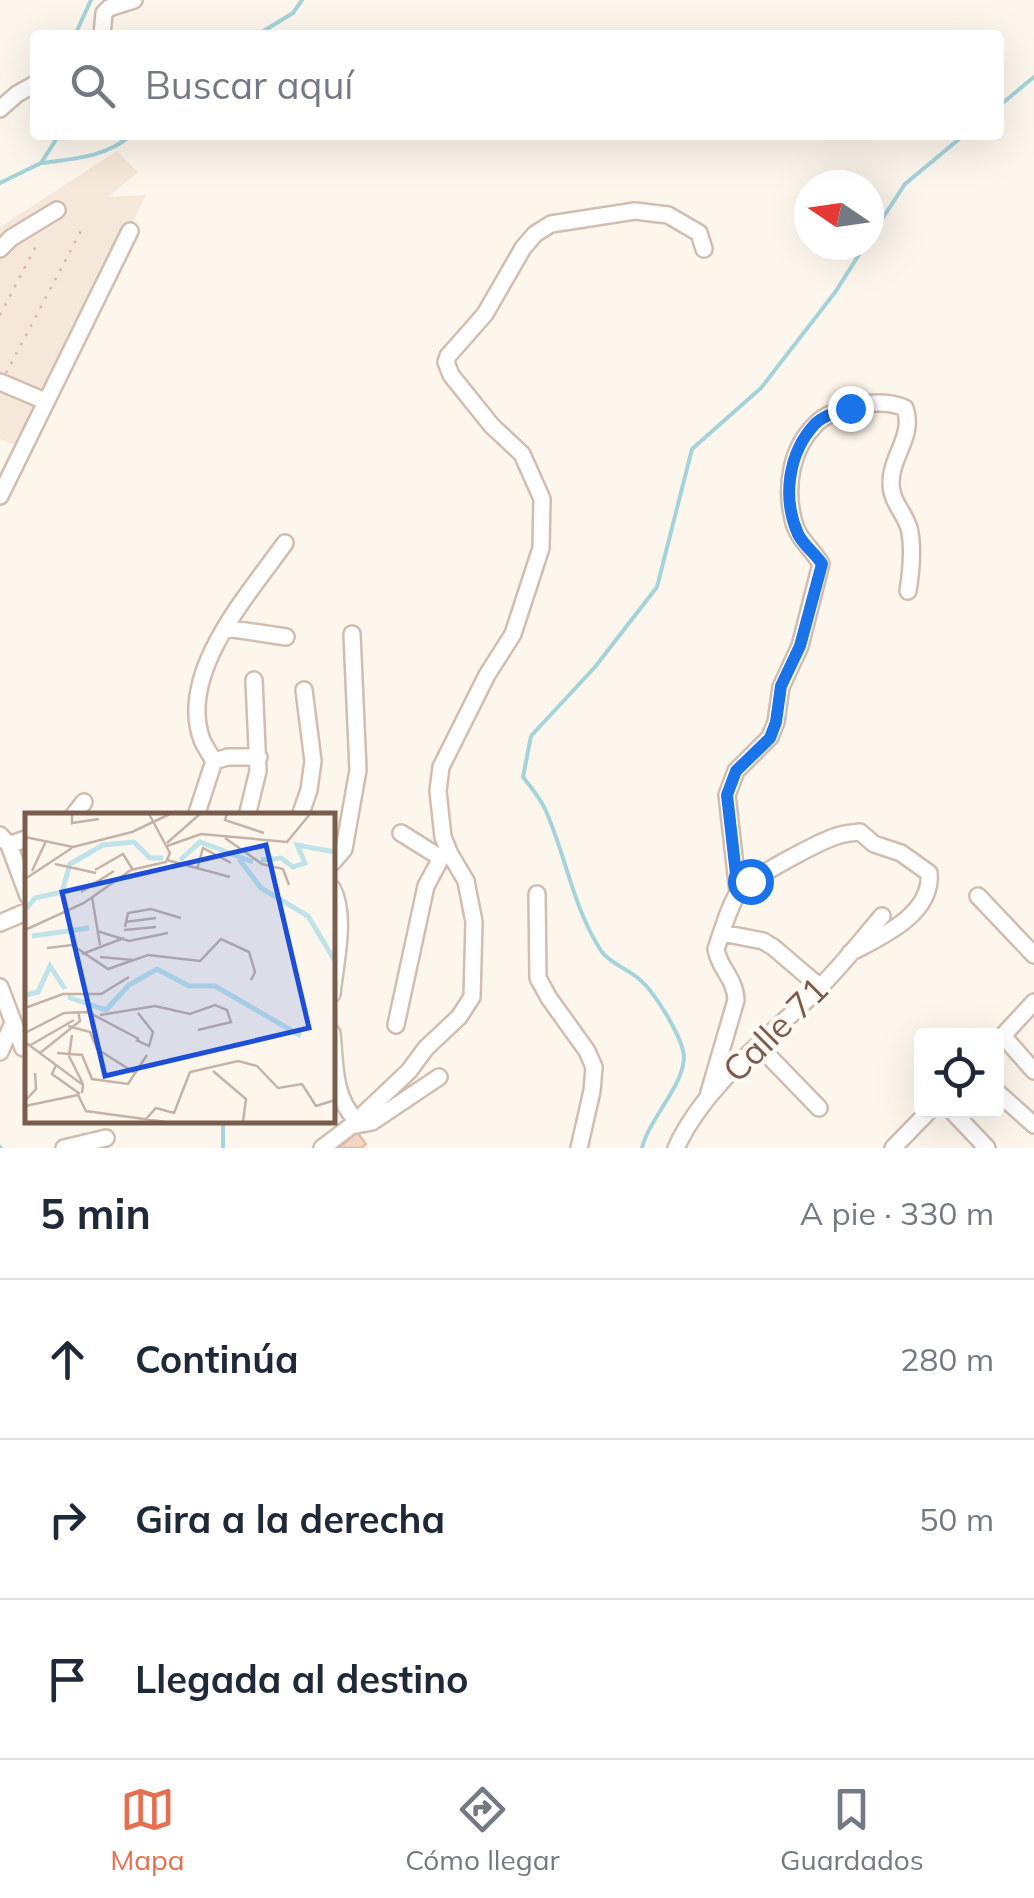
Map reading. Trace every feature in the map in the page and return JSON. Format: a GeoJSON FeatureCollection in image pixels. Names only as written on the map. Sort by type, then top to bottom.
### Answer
{"type":"FeatureCollection","features":[{"type":"Feature","properties":{"kind":"street"},"geometry":{"type":"LineString","coordinates":[[102,30],[104,13],[109,8],[134,0]]}},
{"type":"Feature","properties":{"kind":"street"},"geometry":{"type":"LineString","coordinates":[[0,109],[30,87]]}},
{"type":"Feature","properties":{"kind":"street"},"geometry":{"type":"LineString","coordinates":[[0,249],[57,210]]}},
{"type":"Feature","properties":{"kind":"street"},"geometry":{"type":"LineString","coordinates":[[396,1024],[426,886],[446,856],[438,790],[441,766],[486,675],[513,634],[541,548],[542,499],[522,454],[492,426],[450,375],[448,356],[485,314],[523,248],[551,224],[635,211],[668,215],[698,232],[704,250]]}},
{"type":"Feature","properties":{"kind":"street"},"geometry":{"type":"LineString","coordinates":[[0,496],[130,231]]}},
{"type":"Feature","properties":{"kind":"street"},"geometry":{"type":"LineString","coordinates":[[0,383],[45,401]]}},
{"type":"Feature","properties":{"kind":"street"},"geometry":{"type":"LineString","coordinates":[[708,1096],[736,1000],[736,987],[716,949],[738,892],[727,795],[736,771],[770,738],[781,686],[800,646],[822,564],[800,538],[792,520],[792,468],[794,457],[816,422],[834,412],[882,403],[905,408],[907,434],[890,478],[895,503],[908,527],[908,592]]}},
{"type":"Feature","properties":{"kind":"street"},"geometry":{"type":"LineString","coordinates":[[197,813],[214,761],[202,740],[199,724],[198,696],[210,659],[226,628],[286,544]]}},
{"type":"Feature","properties":{"kind":"street"},"geometry":{"type":"LineString","coordinates":[[226,628],[286,637]]}},
{"type":"Feature","properties":{"kind":"street"},"geometry":{"type":"LineString","coordinates":[[335,860],[344,850],[358,770],[352,634]]}},
{"type":"Feature","properties":{"kind":"street"},"geometry":{"type":"LineString","coordinates":[[249,813],[259,757],[254,680]]}},
{"type":"Feature","properties":{"kind":"street"},"geometry":{"type":"LineString","coordinates":[[301,813],[313,761],[304,690]]}},
{"type":"Feature","properties":{"kind":"street"},"geometry":{"type":"LineString","coordinates":[[214,761],[259,757]]}},
{"type":"Feature","properties":{"kind":"street"},"geometry":{"type":"LineString","coordinates":[[75,813],[84,802]]}},
{"type":"Feature","properties":{"kind":"street"},"geometry":{"type":"LineString","coordinates":[[738,892],[761,875],[846,833],[860,832],[874,844],[901,853],[930,872],[928,894],[914,911],[883,936],[850,953]]}},
{"type":"Feature","properties":{"kind":"street"},"geometry":{"type":"LineString","coordinates":[[325,1147],[409,1071],[472,997],[474,922],[466,880],[446,856],[400,834]]}},
{"type":"Feature","properties":{"kind":"street"},"geometry":{"type":"LineString","coordinates":[[4,840],[25,889]]}},
{"type":"Feature","properties":{"kind":"street"},"geometry":{"type":"LineString","coordinates":[[335,894],[339,924],[335,964]]}},
{"type":"Feature","properties":{"kind":"street"},"geometry":{"type":"LineString","coordinates":[[536,894],[538,978],[588,1051],[594,1067],[579,1148]]}},
{"type":"Feature","properties":{"kind":"street"},"geometry":{"type":"LineString","coordinates":[[978,896],[1034,956]]}},
{"type":"Feature","properties":{"kind":"street"},"geometry":{"type":"LineString","coordinates":[[0,922],[25,912]]}},
{"type":"Feature","properties":{"kind":"street","name":"Calle 71"},"geometry":{"type":"LineString","coordinates":[[676,1148],[708,1096],[820,988],[882,916]]}},
{"type":"Feature","properties":{"kind":"street"},"geometry":{"type":"LineString","coordinates":[[722,932],[773,946],[820,988]]}},
{"type":"Feature","properties":{"kind":"street"},"geometry":{"type":"LineString","coordinates":[[0,986],[22,1048]]}},
{"type":"Feature","properties":{"kind":"street"},"geometry":{"type":"LineString","coordinates":[[1004,1036],[1034,1002]]}},
{"type":"Feature","properties":{"kind":"street"},"geometry":{"type":"LineString","coordinates":[[0,1052],[13,1022]]}},
{"type":"Feature","properties":{"kind":"street"},"geometry":{"type":"LineString","coordinates":[[1004,1044],[1034,1071]]}},
{"type":"Feature","properties":{"kind":"street"},"geometry":{"type":"LineString","coordinates":[[759,1046],[819,1108]]}},
{"type":"Feature","properties":{"kind":"street"},"geometry":{"type":"LineString","coordinates":[[335,1068],[339,1094],[354,1123]]}},
{"type":"Feature","properties":{"kind":"street"},"geometry":{"type":"LineString","coordinates":[[354,1123],[372,1122],[439,1077]]}},
{"type":"Feature","properties":{"kind":"street"},"geometry":{"type":"LineString","coordinates":[[1004,1098],[1034,1125]]}},
{"type":"Feature","properties":{"kind":"street"},"geometry":{"type":"LineString","coordinates":[[893,1148],[922,1118]]}},
{"type":"Feature","properties":{"kind":"street"},"geometry":{"type":"LineString","coordinates":[[959,1118],[987,1148]]}},
{"type":"Feature","properties":{"kind":"street"},"geometry":{"type":"LineString","coordinates":[[64,1148],[107,1143]]}},
{"type":"Feature","properties":{"kind":"path"},"geometry":{"type":"LineString","coordinates":[[0,383],[83,227]]}},
{"type":"Feature","properties":{"kind":"path"},"geometry":{"type":"LineString","coordinates":[[0,315],[36,246]]}},
{"type":"Feature","properties":{"kind":"shaded area"},"geometry":{"type":"Polygon","coordinates":[[[117,151],[138,172],[108,197],[146,195],[22,448],[0,439],[0,227],[117,151]]]}},
{"type":"Feature","properties":{"kind":"building"},"geometry":{"type":"Polygon","coordinates":[[[357,1132],[366,1144],[361,1148],[339,1148],[357,1132]]]}},
{"type":"Feature","properties":{"kind":"waterway"},"geometry":{"type":"LineString","coordinates":[[77,30],[91,0]]}},
{"type":"Feature","properties":{"kind":"waterway"},"geometry":{"type":"LineString","coordinates":[[265,30],[293,13],[302,0]]}},
{"type":"Feature","properties":{"kind":"waterway"},"geometry":{"type":"LineString","coordinates":[[1004,102],[1034,77]]}},
{"type":"Feature","properties":{"kind":"waterway"},"geometry":{"type":"LineString","coordinates":[[0,183],[41,163],[56,140]]}},
{"type":"Feature","properties":{"kind":"waterway"},"geometry":{"type":"LineString","coordinates":[[41,163],[100,152],[125,140]]}},
{"type":"Feature","properties":{"kind":"waterway"},"geometry":{"type":"LineString","coordinates":[[884,216],[905,184],[958,140]]}},
{"type":"Feature","properties":{"kind":"waterway"},"geometry":{"type":"LineString","coordinates":[[642,1148],[678,1080],[683,1050],[667,1016],[645,985],[606,956],[592,935],[545,809],[523,777],[531,736],[595,667],[657,587],[692,449],[761,388],[856,260]]}},
{"type":"Feature","properties":{"kind":"waterway"},"geometry":{"type":"LineString","coordinates":[[223,1123],[223,1148]]}},
{"type":"Feature","properties":{"kind":"route"},"geometry":{"type":"LineString","coordinates":[[750,881],[738,892],[727,795],[736,771],[770,738],[781,686],[800,646],[822,564],[806,547],[792,520],[789,490],[794,457],[816,422],[850,408]]}}]}
